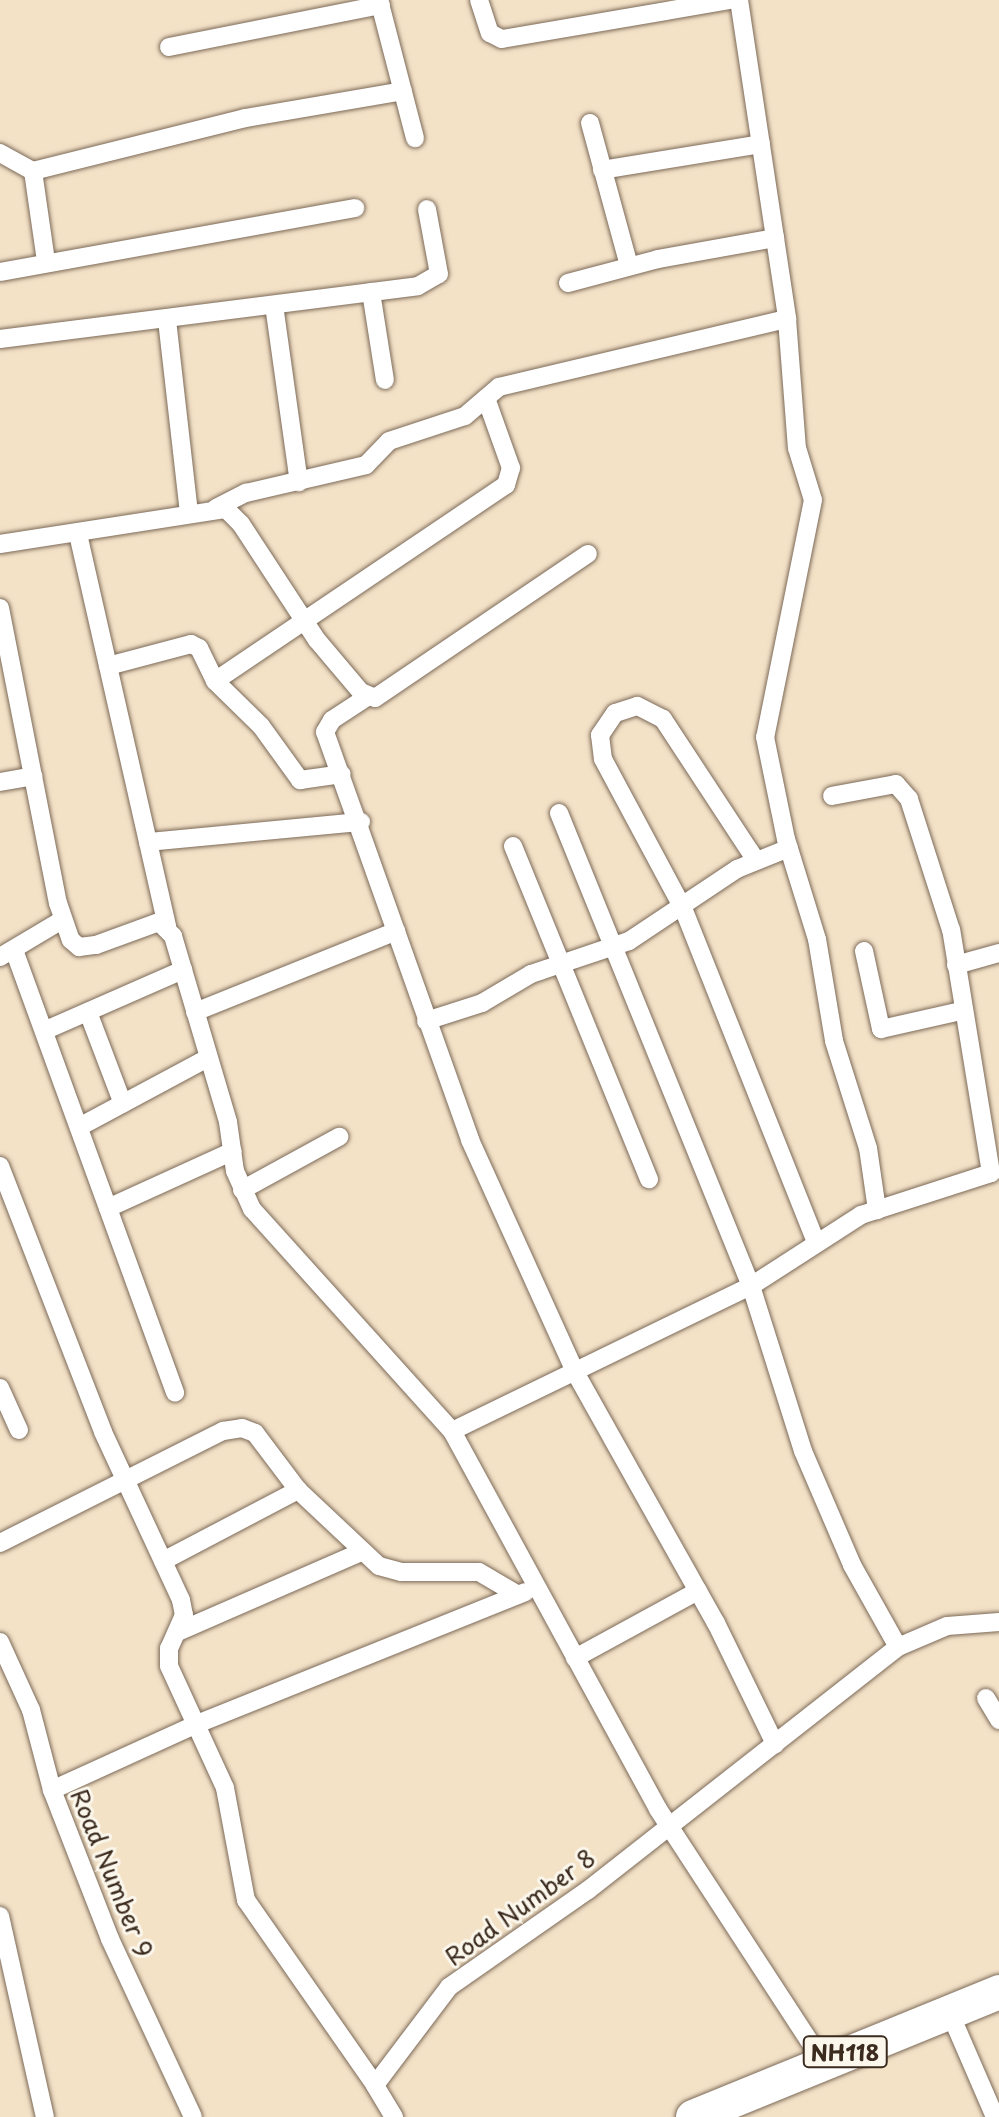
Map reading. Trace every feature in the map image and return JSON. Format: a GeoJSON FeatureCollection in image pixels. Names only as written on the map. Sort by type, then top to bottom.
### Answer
{"type":"FeatureCollection","features":[{"type":"Feature","properties":{"kind":"highway","name":"NH118"},"geometry":{"type":"LineString","coordinates":[[719,2114],[822,2061],[999,1992]]}},
{"type":"Feature","properties":{"kind":"highway","name":"NH118"},"geometry":{"type":"LineString","coordinates":[[719,2114],[999,2009]]}},
{"type":"Feature","properties":{"kind":"street"},"geometry":{"type":"LineString","coordinates":[[479,0],[490,33],[502,39],[729,0]]}},
{"type":"Feature","properties":{"kind":"street"},"geometry":{"type":"LineString","coordinates":[[739,0],[787,319],[797,448],[813,500],[765,737],[789,848],[817,939],[843,1075],[868,1148],[877,1210]]}},
{"type":"Feature","properties":{"kind":"street"},"geometry":{"type":"LineString","coordinates":[[169,47],[380,3],[415,138]]}},
{"type":"Feature","properties":{"kind":"street"},"geometry":{"type":"LineString","coordinates":[[0,153],[33,171],[245,118],[403,91]]}},
{"type":"Feature","properties":{"kind":"street"},"geometry":{"type":"LineString","coordinates":[[590,123],[629,266]]}},
{"type":"Feature","properties":{"kind":"street"},"geometry":{"type":"LineString","coordinates":[[602,170],[761,144]]}},
{"type":"Feature","properties":{"kind":"street"},"geometry":{"type":"LineString","coordinates":[[33,171],[46,261]]}},
{"type":"Feature","properties":{"kind":"street"},"geometry":{"type":"LineString","coordinates":[[0,272],[46,261],[355,208]]}},
{"type":"Feature","properties":{"kind":"street"},"geometry":{"type":"LineString","coordinates":[[0,339],[418,286],[439,274],[427,209]]}},
{"type":"Feature","properties":{"kind":"street"},"geometry":{"type":"LineString","coordinates":[[568,283],[629,266],[775,238]]}},
{"type":"Feature","properties":{"kind":"street"},"geometry":{"type":"LineString","coordinates":[[371,292],[385,380]]}},
{"type":"Feature","properties":{"kind":"street"},"geometry":{"type":"LineString","coordinates":[[274,305],[299,482]]}},
{"type":"Feature","properties":{"kind":"street"},"geometry":{"type":"LineString","coordinates":[[0,544],[78,534],[216,508],[246,493],[366,465],[389,441],[465,416],[499,387],[787,319]]}},
{"type":"Feature","properties":{"kind":"street"},"geometry":{"type":"LineString","coordinates":[[167,320],[189,513]]}},
{"type":"Feature","properties":{"kind":"street"},"geometry":{"type":"LineString","coordinates":[[215,681],[307,623],[506,485],[511,468],[486,398]]}},
{"type":"Feature","properties":{"kind":"street"},"geometry":{"type":"LineString","coordinates":[[216,508],[234,515],[307,623],[367,697]]}},
{"type":"Feature","properties":{"kind":"street"},"geometry":{"type":"LineString","coordinates":[[78,534],[167,927],[195,1012],[242,1190],[266,1226],[452,1431],[668,1825],[822,2061]]}},
{"type":"Feature","properties":{"kind":"street"},"geometry":{"type":"LineString","coordinates":[[588,554],[385,694],[367,697],[327,725],[426,1021],[520,1259],[575,1372],[698,1591],[775,1744]]}},
{"type":"Feature","properties":{"kind":"street"},"geometry":{"type":"LineString","coordinates":[[0,608],[62,920],[79,947],[147,923],[167,927]]}},
{"type":"Feature","properties":{"kind":"street"},"geometry":{"type":"LineString","coordinates":[[108,666],[191,644],[199,648],[215,681],[261,726],[300,780],[342,774]]}},
{"type":"Feature","properties":{"kind":"street"},"geometry":{"type":"LineString","coordinates":[[755,859],[663,719],[637,706],[615,713],[600,735],[603,759],[683,908],[816,1242]]}},
{"type":"Feature","properties":{"kind":"street"},"geometry":{"type":"LineString","coordinates":[[0,782],[33,776]]}},
{"type":"Feature","properties":{"kind":"street"},"geometry":{"type":"LineString","coordinates":[[452,1431],[751,1286],[816,1242],[877,1210],[992,1180],[992,1157],[961,1011],[948,914],[903,789],[885,784],[832,796]]}},
{"type":"Feature","properties":{"kind":"street"},"geometry":{"type":"LineString","coordinates":[[559,813],[616,946],[751,1286],[803,1451],[852,1565],[898,1647]]}},
{"type":"Feature","properties":{"kind":"street"},"geometry":{"type":"LineString","coordinates":[[148,842],[361,822]]}},
{"type":"Feature","properties":{"kind":"street"},"geometry":{"type":"LineString","coordinates":[[513,846],[649,1179]]}},
{"type":"Feature","properties":{"kind":"street"},"geometry":{"type":"LineString","coordinates":[[426,1021],[482,1003],[514,982],[616,946],[683,908],[755,859],[789,848]]}},
{"type":"Feature","properties":{"kind":"street"},"geometry":{"type":"LineString","coordinates":[[62,920],[7,954],[46,1030],[175,1393]]}},
{"type":"Feature","properties":{"kind":"street"},"geometry":{"type":"LineString","coordinates":[[195,1012],[396,931]]}},
{"type":"Feature","properties":{"kind":"street"},"geometry":{"type":"LineString","coordinates":[[864,951],[881,1029],[961,1011]]}},
{"type":"Feature","properties":{"kind":"street"},"geometry":{"type":"LineString","coordinates":[[956,965],[999,953]]}},
{"type":"Feature","properties":{"kind":"street"},"geometry":{"type":"LineString","coordinates":[[46,1030],[183,970]]}},
{"type":"Feature","properties":{"kind":"street"},"geometry":{"type":"LineString","coordinates":[[88,1012],[123,1104]]}},
{"type":"Feature","properties":{"kind":"street"},"geometry":{"type":"LineString","coordinates":[[81,1126],[206,1059]]}},
{"type":"Feature","properties":{"kind":"street"},"geometry":{"type":"LineString","coordinates":[[242,1190],[339,1137]]}},
{"type":"Feature","properties":{"kind":"street"},"geometry":{"type":"LineString","coordinates":[[108,1208],[233,1151]]}},
{"type":"Feature","properties":{"kind":"street"},"geometry":{"type":"LineString","coordinates":[[0,1166],[37,1270],[125,1478],[181,1600],[180,1631],[169,1648],[169,1666],[225,1788],[246,1900],[394,2117]]}},
{"type":"Feature","properties":{"kind":"street"},"geometry":{"type":"LineString","coordinates":[[0,1388],[19,1430]]}},
{"type":"Feature","properties":{"kind":"street"},"geometry":{"type":"LineString","coordinates":[[0,1543],[223,1431],[242,1428],[259,1438],[298,1490],[379,1566],[401,1572],[479,1572],[518,1595]]}},
{"type":"Feature","properties":{"kind":"street"},"geometry":{"type":"LineString","coordinates":[[163,1561],[298,1490]]}},
{"type":"Feature","properties":{"kind":"street"},"geometry":{"type":"LineString","coordinates":[[180,1631],[361,1552]]}},
{"type":"Feature","properties":{"kind":"street"},"geometry":{"type":"LineString","coordinates":[[52,1790],[197,1724],[537,1587]]}},
{"type":"Feature","properties":{"kind":"street"},"geometry":{"type":"LineString","coordinates":[[575,1658],[698,1591]]}},
{"type":"Feature","properties":{"kind":"street","name":"Road Number 8"},"geometry":{"type":"LineString","coordinates":[[375,2085],[449,1987],[588,1890],[898,1647],[947,1626],[999,1622]]}},
{"type":"Feature","properties":{"kind":"street","name":"Road Number 9"},"geometry":{"type":"LineString","coordinates":[[0,1642],[8,1679],[31,1710],[52,1790],[110,1939],[193,2117]]}},
{"type":"Feature","properties":{"kind":"street"},"geometry":{"type":"LineString","coordinates":[[986,1698],[999,1720]]}},
{"type":"Feature","properties":{"kind":"street"},"geometry":{"type":"LineString","coordinates":[[0,1916],[45,2117]]}},
{"type":"Feature","properties":{"kind":"street"},"geometry":{"type":"LineString","coordinates":[[956,2027],[995,2117]]}}]}
